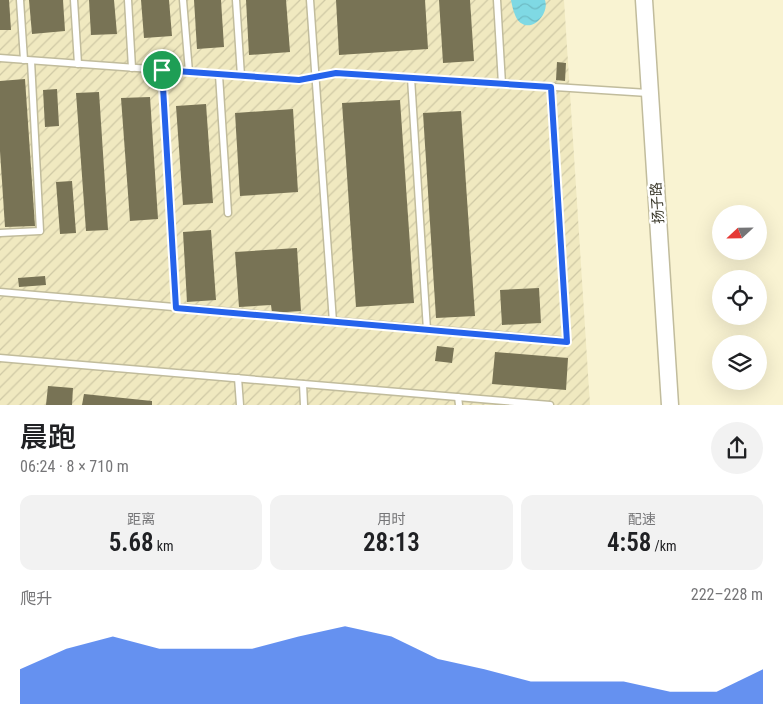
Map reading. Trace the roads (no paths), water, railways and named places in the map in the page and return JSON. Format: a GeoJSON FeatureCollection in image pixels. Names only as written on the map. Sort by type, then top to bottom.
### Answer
{"type":"FeatureCollection","features":[{"type":"Feature","properties":{"kind":"street","name":"扬子路"},"geometry":{"type":"LineString","coordinates":[[644,0],[670,405]]}},
{"type":"Feature","properties":{"kind":"lane"},"geometry":{"type":"LineString","coordinates":[[0,233],[40,231],[27,60],[20,0]]}},
{"type":"Feature","properties":{"kind":"lane"},"geometry":{"type":"LineString","coordinates":[[74,0],[78,64]]}},
{"type":"Feature","properties":{"kind":"lane"},"geometry":{"type":"LineString","coordinates":[[128,0],[132,68]]}},
{"type":"Feature","properties":{"kind":"lane"},"geometry":{"type":"LineString","coordinates":[[183,0],[188,72]]}},
{"type":"Feature","properties":{"kind":"lane"},"geometry":{"type":"LineString","coordinates":[[236,0],[241,76]]}},
{"type":"Feature","properties":{"kind":"lane"},"geometry":{"type":"LineString","coordinates":[[310,0],[333,322]]}},
{"type":"Feature","properties":{"kind":"lane"},"geometry":{"type":"LineString","coordinates":[[497,0],[502,84]]}},
{"type":"Feature","properties":{"kind":"lane"},"geometry":{"type":"LineString","coordinates":[[0,58],[299,80],[336,73],[650,93]]}},
{"type":"Feature","properties":{"kind":"lane"},"geometry":{"type":"LineString","coordinates":[[162,70],[176,308]]}},
{"type":"Feature","properties":{"kind":"lane"},"geometry":{"type":"LineString","coordinates":[[219,74],[228,213]]}},
{"type":"Feature","properties":{"kind":"lane"},"geometry":{"type":"LineString","coordinates":[[411,78],[427,330]]}},
{"type":"Feature","properties":{"kind":"lane"},"geometry":{"type":"LineString","coordinates":[[0,292],[567,342],[551,87]]}},
{"type":"Feature","properties":{"kind":"lane"},"geometry":{"type":"LineString","coordinates":[[0,358],[550,405]]}},
{"type":"Feature","properties":{"kind":"lane"},"geometry":{"type":"LineString","coordinates":[[238,378],[240,405]]}},
{"type":"Feature","properties":{"kind":"lane"},"geometry":{"type":"LineString","coordinates":[[303,384],[304,405]]}},
{"type":"Feature","properties":{"kind":"lane"},"geometry":{"type":"LineString","coordinates":[[458,397],[459,405]]}},
{"type":"Feature","properties":{"kind":"water"},"geometry":{"type":"Polygon","coordinates":[[[511,0],[545,0],[546,6],[542,17],[537,22],[527,25],[522,24],[517,19],[511,0]]]}}]}
